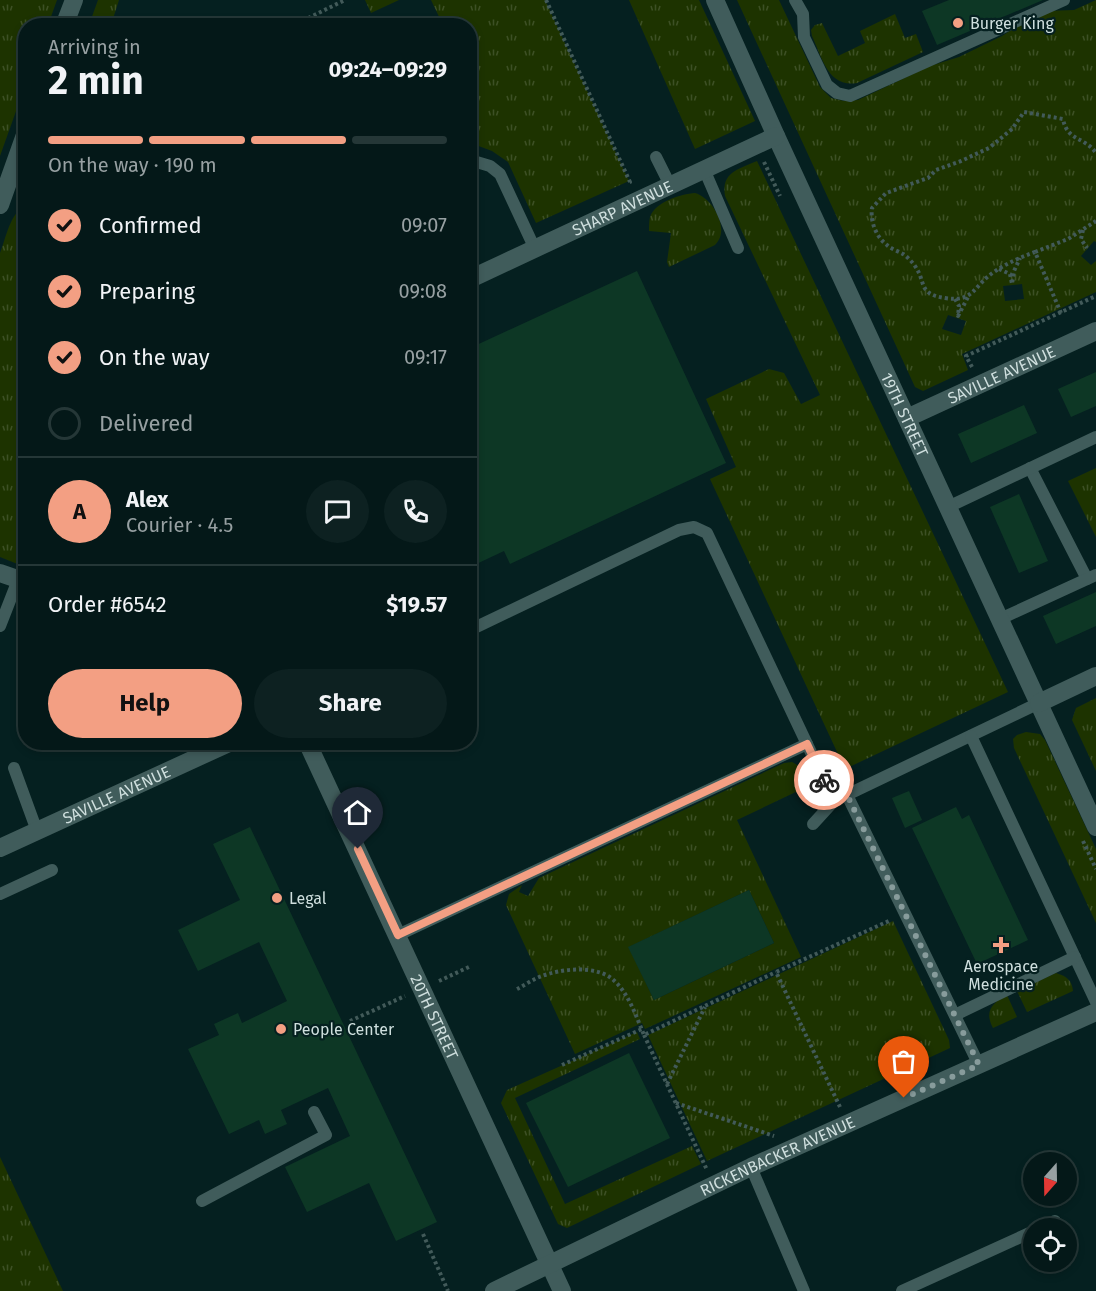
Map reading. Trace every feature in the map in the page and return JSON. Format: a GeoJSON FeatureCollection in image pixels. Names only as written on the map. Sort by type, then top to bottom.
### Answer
{"type":"FeatureCollection","features":[{"type":"Feature","properties":{"kind":"street"},"geometry":{"type":"LineString","coordinates":[[67,18],[74,0]]}},
{"type":"Feature","properties":{"kind":"street","name":"19TH STREET"},"geometry":{"type":"LineString","coordinates":[[716,0],[776,136],[1039,703],[1089,832]]}},
{"type":"Feature","properties":{"kind":"street","name":"SHARP AVENUE"},"geometry":{"type":"LineString","coordinates":[[477,276],[776,136]]}},
{"type":"Feature","properties":{"kind":"street"},"geometry":{"type":"LineString","coordinates":[[0,206],[18,161]]}},
{"type":"Feature","properties":{"kind":"street","name":"SAVILLE AVENUE"},"geometry":{"type":"LineString","coordinates":[[907,418],[1096,331]]}},
{"type":"Feature","properties":{"kind":"street"},"geometry":{"type":"LineString","coordinates":[[0,573],[18,580]]}},
{"type":"Feature","properties":{"kind":"street"},"geometry":{"type":"LineString","coordinates":[[1039,703],[1096,676]]}},
{"type":"Feature","properties":{"kind":"street","name":"SAVILLE AVENUE"},"geometry":{"type":"LineString","coordinates":[[0,848],[214,750]]}},
{"type":"Feature","properties":{"kind":"street","name":"20TH STREET"},"geometry":{"type":"LineString","coordinates":[[311,750],[562,1291]]}},
{"type":"Feature","properties":{"kind":"street","name":"RICKENBACKER AVENUE"},"geometry":{"type":"LineString","coordinates":[[494,1291],[751,1167],[1096,1012]]}},
{"type":"Feature","properties":{"kind":"lane"},"geometry":{"type":"LineString","coordinates":[[795,0],[803,14],[804,37],[827,85],[837,93],[850,96],[1064,0]]}},
{"type":"Feature","properties":{"kind":"lane"},"geometry":{"type":"LineString","coordinates":[[657,157],[670,185]]}},
{"type":"Feature","properties":{"kind":"lane"},"geometry":{"type":"LineString","coordinates":[[477,160],[490,166],[500,174],[535,249]]}},
{"type":"Feature","properties":{"kind":"lane"},"geometry":{"type":"LineString","coordinates":[[704,169],[738,248]]}},
{"type":"Feature","properties":{"kind":"lane"},"geometry":{"type":"LineString","coordinates":[[948,507],[1096,437]]}},
{"type":"Feature","properties":{"kind":"lane"},"geometry":{"type":"LineString","coordinates":[[1000,619],[1092,577],[1030,468]]}},
{"type":"Feature","properties":{"kind":"lane"},"geometry":{"type":"LineString","coordinates":[[477,627],[679,530],[694,527],[706,533],[834,801]]}},
{"type":"Feature","properties":{"kind":"lane"},"geometry":{"type":"LineString","coordinates":[[0,627],[18,589]]}},
{"type":"Feature","properties":{"kind":"lane"},"geometry":{"type":"LineString","coordinates":[[813,824],[834,801],[1039,703]]}},
{"type":"Feature","properties":{"kind":"lane"},"geometry":{"type":"LineString","coordinates":[[971,736],[1096,1002]]}},
{"type":"Feature","properties":{"kind":"lane"},"geometry":{"type":"LineString","coordinates":[[398,935],[807,744]]}},
{"type":"Feature","properties":{"kind":"lane"},"geometry":{"type":"LineString","coordinates":[[14,768],[37,831]]}},
{"type":"Feature","properties":{"kind":"lane"},"geometry":{"type":"LineString","coordinates":[[847,795],[979,1065]]}},
{"type":"Feature","properties":{"kind":"lane"},"geometry":{"type":"LineString","coordinates":[[0,894],[52,870]]}},
{"type":"Feature","properties":{"kind":"lane"},"geometry":{"type":"LineString","coordinates":[[955,1015],[1075,957]]}},
{"type":"Feature","properties":{"kind":"lane"},"geometry":{"type":"LineString","coordinates":[[202,1201],[326,1135],[314,1112]]}},
{"type":"Feature","properties":{"kind":"lane"},"geometry":{"type":"LineString","coordinates":[[751,1167],[804,1291]]}},
{"type":"Feature","properties":{"kind":"lane"},"geometry":{"type":"LineString","coordinates":[[902,1291],[1023,1236]]}},
{"type":"Feature","properties":{"kind":"path"},"geometry":{"type":"LineString","coordinates":[[308,18],[345,0]]}},
{"type":"Feature","properties":{"kind":"path"},"geometry":{"type":"LineString","coordinates":[[546,0],[630,182],[620,187]]}},
{"type":"Feature","properties":{"kind":"path"},"geometry":{"type":"LineString","coordinates":[[1096,153],[1086,143],[1068,133],[1063,119],[1024,112],[1012,129],[989,148],[936,170],[920,182],[886,193],[872,208],[871,216],[885,245],[911,261],[918,270],[929,294],[955,299],[974,292],[985,278],[999,269],[1021,257],[1068,239],[1096,221]]}},
{"type":"Feature","properties":{"kind":"path"},"geometry":{"type":"LineString","coordinates":[[756,145],[782,198]]}},
{"type":"Feature","properties":{"kind":"path"},"geometry":{"type":"LineString","coordinates":[[1082,243],[1083,229]]}},
{"type":"Feature","properties":{"kind":"path"},"geometry":{"type":"LineString","coordinates":[[1068,239],[1082,243],[1087,248]]}},
{"type":"Feature","properties":{"kind":"path"},"geometry":{"type":"LineString","coordinates":[[1035,252],[1061,313]]}},
{"type":"Feature","properties":{"kind":"path"},"geometry":{"type":"LineString","coordinates":[[999,269],[1010,274],[1012,284],[1014,271],[1021,257]]}},
{"type":"Feature","properties":{"kind":"path"},"geometry":{"type":"LineString","coordinates":[[955,299],[959,306],[958,316],[968,296]]}},
{"type":"Feature","properties":{"kind":"path"},"geometry":{"type":"LineString","coordinates":[[964,374],[974,370],[966,356],[1096,296]]}},
{"type":"Feature","properties":{"kind":"path"},"geometry":{"type":"LineString","coordinates":[[1089,832],[1096,869]]}},
{"type":"Feature","properties":{"kind":"path"},"geometry":{"type":"LineString","coordinates":[[644,1035],[905,914]]}},
{"type":"Feature","properties":{"kind":"path"},"geometry":{"type":"LineString","coordinates":[[517,989],[542,976],[564,971],[596,971],[610,978],[623,991],[714,1186]]}},
{"type":"Feature","properties":{"kind":"path"},"geometry":{"type":"LineString","coordinates":[[776,972],[848,1124]]}},
{"type":"Feature","properties":{"kind":"path"},"geometry":{"type":"LineString","coordinates":[[667,1084],[705,1006]]}},
{"type":"Feature","properties":{"kind":"path"},"geometry":{"type":"LineString","coordinates":[[562,1065],[642,1029]]}},
{"type":"Feature","properties":{"kind":"path"},"geometry":{"type":"LineString","coordinates":[[676,1103],[800,1145]]}},
{"type":"Feature","properties":{"kind":"path"},"geometry":{"type":"LineString","coordinates":[[423,1234],[448,1291]]}},
{"type":"Feature","properties":{"kind":"green space"},"geometry":{"type":"Polygon","coordinates":[[[0,0],[57,0],[51,18],[18,18],[18,106],[0,156],[0,0]]]}},
{"type":"Feature","properties":{"kind":"green space"},"geometry":{"type":"Polygon","coordinates":[[[98,0],[119,0],[113,18],[92,18],[98,0]]]}},
{"type":"Feature","properties":{"kind":"green space"},"geometry":{"type":"Polygon","coordinates":[[[365,0],[399,0],[371,13],[365,0]]]}},
{"type":"Feature","properties":{"kind":"green space"},"geometry":{"type":"Polygon","coordinates":[[[431,0],[545,0],[629,181],[536,223],[508,162],[492,151],[477,145],[477,18],[440,18],[431,0]]]}},
{"type":"Feature","properties":{"kind":"green space"},"geometry":{"type":"Polygon","coordinates":[[[629,0],[699,0],[755,121],[695,149],[629,0]]]}},
{"type":"Feature","properties":{"kind":"green space"},"geometry":{"type":"Polygon","coordinates":[[[737,0],[779,0],[820,87],[831,98],[844,101],[858,100],[930,66],[959,57],[1047,11],[1074,10],[1096,0],[1096,242],[1094,241],[1081,256],[1091,265],[1096,261],[1096,292],[962,354],[968,370],[923,391],[915,387],[737,0]],[[1022,284],[1003,286],[1005,301],[1024,299],[1022,284]],[[948,315],[942,329],[961,335],[966,321],[948,315]]]}},
{"type":"Feature","properties":{"kind":"green space"},"geometry":{"type":"Polygon","coordinates":[[[895,14],[905,38],[916,34],[923,52],[857,83],[839,81],[833,76],[827,69],[812,36],[811,30],[815,25],[822,23],[838,56],[865,43],[860,31],[895,14]]]}},
{"type":"Feature","properties":{"kind":"green space"},"geometry":{"type":"Polygon","coordinates":[[[757,161],[1008,692],[845,769],[710,479],[736,467],[706,399],[769,369],[784,373],[801,404],[820,395],[725,196],[724,188],[729,176],[738,169],[757,161]]]}},
{"type":"Feature","properties":{"kind":"green space"},"geometry":{"type":"Polygon","coordinates":[[[695,193],[708,201],[718,215],[721,231],[719,239],[715,245],[669,267],[667,262],[671,233],[649,231],[650,217],[663,203],[676,197],[695,193]]]}},
{"type":"Feature","properties":{"kind":"green space"},"geometry":{"type":"Polygon","coordinates":[[[18,212],[18,564],[0,557],[0,253],[18,212]]]}},
{"type":"Feature","properties":{"kind":"green space"},"geometry":{"type":"Polygon","coordinates":[[[1096,468],[1096,537],[1068,481],[1096,468]]]}},
{"type":"Feature","properties":{"kind":"green space"},"geometry":{"type":"Polygon","coordinates":[[[1096,698],[1096,771],[1072,720],[1076,708],[1096,698]]]}},
{"type":"Feature","properties":{"kind":"green space"},"geometry":{"type":"Polygon","coordinates":[[[1026,732],[1040,734],[1045,740],[1096,849],[1096,923],[1014,748],[1013,739],[1026,732]]]}},
{"type":"Feature","properties":{"kind":"green space"},"geometry":{"type":"Polygon","coordinates":[[[792,762],[799,766],[805,775],[804,784],[800,790],[737,820],[801,957],[645,1029],[642,1023],[575,1054],[506,905],[509,894],[522,885],[519,892],[528,896],[539,878],[784,763],[792,762]],[[749,890],[629,947],[654,1000],[774,943],[749,890]]]}},
{"type":"Feature","properties":{"kind":"green space"},"geometry":{"type":"Polygon","coordinates":[[[893,921],[949,1040],[950,1048],[707,1161],[648,1035],[893,921]]]}},
{"type":"Feature","properties":{"kind":"green space"},"geometry":{"type":"Polygon","coordinates":[[[1056,973],[1068,979],[1073,991],[1027,1012],[1017,991],[1056,973]]]}},
{"type":"Feature","properties":{"kind":"green space"},"geometry":{"type":"Polygon","coordinates":[[[1007,995],[1017,1017],[993,1028],[989,1017],[991,1008],[1007,995]]]}},
{"type":"Feature","properties":{"kind":"green space"},"geometry":{"type":"Polygon","coordinates":[[[637,1032],[640,1039],[515,1098],[565,1204],[692,1146],[701,1164],[567,1228],[558,1224],[501,1103],[507,1090],[637,1032]]]}},
{"type":"Feature","properties":{"kind":"green space"},"geometry":{"type":"Polygon","coordinates":[[[0,1157],[63,1291],[0,1291],[0,1157]]]}},
{"type":"Feature","properties":{"kind":"building","name":"Burger King"},"geometry":{"type":"Polygon","coordinates":[[[949,0],[1043,0],[937,45],[922,11],[949,0]]]}},
{"type":"Feature","properties":{"kind":"building"},"geometry":{"type":"Polygon","coordinates":[[[637,271],[726,463],[510,564],[504,551],[477,564],[477,345],[637,271]]]}},
{"type":"Feature","properties":{"kind":"building"},"geometry":{"type":"Polygon","coordinates":[[[1096,372],[1096,406],[1071,417],[1058,389],[1096,372]]]}},
{"type":"Feature","properties":{"kind":"building"},"geometry":{"type":"Polygon","coordinates":[[[1024,405],[1037,433],[971,463],[958,434],[1024,405]]]}},
{"type":"Feature","properties":{"kind":"building"},"geometry":{"type":"Polygon","coordinates":[[[1019,494],[1048,561],[1019,573],[990,507],[1019,494]]]}},
{"type":"Feature","properties":{"kind":"building"},"geometry":{"type":"Polygon","coordinates":[[[1096,592],[1096,626],[1056,644],[1043,616],[1096,592]]]}},
{"type":"Feature","properties":{"kind":"building"},"geometry":{"type":"Polygon","coordinates":[[[909,791],[922,820],[905,828],[892,798],[909,791]]]}},
{"type":"Feature","properties":{"kind":"building"},"geometry":{"type":"Polygon","coordinates":[[[956,807],[962,819],[969,815],[1028,940],[977,964],[912,828],[956,807]]]}},
{"type":"Feature","properties":{"kind":"building","name":"People Center"},"geometry":{"type":"Polygon","coordinates":[[[250,827],[437,1222],[396,1241],[369,1183],[307,1212],[285,1167],[350,1136],[328,1088],[281,1110],[287,1124],[265,1134],[259,1120],[229,1134],[188,1049],[219,1035],[214,1024],[238,1013],[242,1023],[287,1001],[259,942],[198,971],[178,930],[240,900],[213,844],[250,827]]]}},
{"type":"Feature","properties":{"kind":"building"},"geometry":{"type":"Polygon","coordinates":[[[749,890],[774,943],[654,1000],[628,947],[749,890]]]}},
{"type":"Feature","properties":{"kind":"building"},"geometry":{"type":"Polygon","coordinates":[[[629,1053],[670,1138],[568,1187],[526,1103],[629,1053]]]}},
{"type":"Feature","properties":{"kind":"way so far"},"geometry":{"type":"LineString","coordinates":[[824,780],[834,801],[847,795],[979,1065],[904,1098]]}},
{"type":"Feature","properties":{"kind":"place","name":"Burger King"},"geometry":{"type":"Point","coordinates":[958,23]}},
{"type":"Feature","properties":{"kind":"place","name":"Legal"},"geometry":{"type":"Point","coordinates":[277,898]}},
{"type":"Feature","properties":{"kind":"place","name":"Aerospace Medicine"},"geometry":{"type":"Point","coordinates":[1001,945]}},
{"type":"Feature","properties":{"kind":"place","name":"People Center"},"geometry":{"type":"Point","coordinates":[281,1029]}},
{"type":"Feature","properties":{"kind":"route"},"geometry":{"type":"LineString","coordinates":[[358,849],[398,935],[807,744],[824,780]]}}]}
